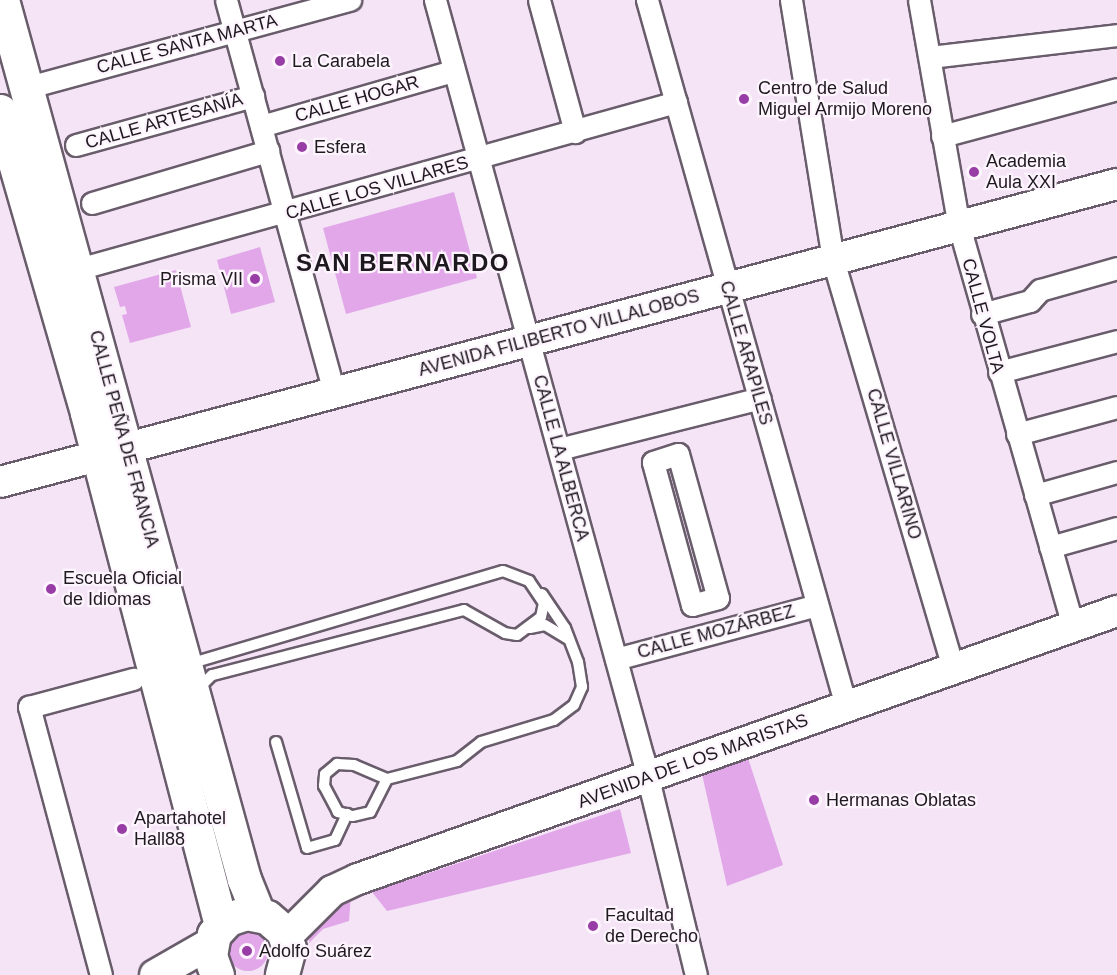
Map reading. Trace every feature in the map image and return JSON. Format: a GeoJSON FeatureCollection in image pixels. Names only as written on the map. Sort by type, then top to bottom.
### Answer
{"type":"FeatureCollection","features":[{"type":"Feature","properties":{"kind":"main road","name":"CALLE PEÑA DE FRANCIA"},"geometry":{"type":"LineString","coordinates":[[2,0],[78,269],[112,451],[167,717],[216,934],[210,956],[216,975]]}},
{"type":"Feature","properties":{"kind":"main road","name":"CALLE PEÑA DE FRANCIA"},"geometry":{"type":"LineString","coordinates":[[0,111],[184,670],[244,879],[258,913]]}},
{"type":"Feature","properties":{"kind":"main road","name":"AVENIDA FILIBERTO VILLALOBOS"},"geometry":{"type":"LineString","coordinates":[[0,482],[1117,184]]}},
{"type":"Feature","properties":{"kind":"main road","name":"AVENIDA DE LOS MARISTAS"},"geometry":{"type":"LineString","coordinates":[[286,938],[332,891],[358,879],[1117,611]]}},
{"type":"Feature","properties":{"kind":"main road"},"geometry":{"type":"LineString","coordinates":[[155,975],[216,934],[234,916],[258,913],[273,920],[286,938],[288,960],[282,975]]}},
{"type":"Feature","properties":{"kind":"street"},"geometry":{"type":"LineString","coordinates":[[226,0],[334,393]]}},
{"type":"Feature","properties":{"kind":"street","name":"CALLE SANTA MARTA"},"geometry":{"type":"LineString","coordinates":[[25,88],[350,0]]}},
{"type":"Feature","properties":{"kind":"street","name":"CALLE LA ALBERCA"},"geometry":{"type":"LineString","coordinates":[[435,0],[616,659],[696,975]]}},
{"type":"Feature","properties":{"kind":"street"},"geometry":{"type":"LineString","coordinates":[[539,0],[575,132]]}},
{"type":"Feature","properties":{"kind":"street","name":"CALLE ARAPILES"},"geometry":{"type":"LineString","coordinates":[[647,0],[846,706]]}},
{"type":"Feature","properties":{"kind":"street","name":"CALLE VILLARINO"},"geometry":{"type":"LineString","coordinates":[[791,0],[833,260],[953,669]]}},
{"type":"Feature","properties":{"kind":"street","name":"CALLE VOLTA"},"geometry":{"type":"LineString","coordinates":[[922,0],[942,136],[959,226],[982,314],[1073,626]]}},
{"type":"Feature","properties":{"kind":"street"},"geometry":{"type":"LineString","coordinates":[[930,57],[1117,35]]}},
{"type":"Feature","properties":{"kind":"street","name":"CALLE HOGAR"},"geometry":{"type":"LineString","coordinates":[[261,126],[453,71]]}},
{"type":"Feature","properties":{"kind":"street"},"geometry":{"type":"LineString","coordinates":[[942,136],[1117,89]]}},
{"type":"Feature","properties":{"kind":"street","name":"CALLE ARTESANÍA"},"geometry":{"type":"LineString","coordinates":[[76,145],[253,96]]}},
{"type":"Feature","properties":{"kind":"street","name":"CALLE LOS VILLARES"},"geometry":{"type":"LineString","coordinates":[[78,269],[285,214],[676,102]]}},
{"type":"Feature","properties":{"kind":"street"},"geometry":{"type":"LineString","coordinates":[[92,203],[268,151]]}},
{"type":"Feature","properties":{"kind":"street"},"geometry":{"type":"LineString","coordinates":[[982,314],[1030,301],[1040,290],[1117,268]]}},
{"type":"Feature","properties":{"kind":"street"},"geometry":{"type":"LineString","coordinates":[[999,372],[1117,342]]}},
{"type":"Feature","properties":{"kind":"street"},"geometry":{"type":"LineString","coordinates":[[559,449],[760,398]]}},
{"type":"Feature","properties":{"kind":"street"},"geometry":{"type":"LineString","coordinates":[[1017,435],[1117,407]]}},
{"type":"Feature","properties":{"kind":"street"},"geometry":{"type":"LineString","coordinates":[[678,454],[718,598],[692,605],[653,462],[666,458],[678,454]]}},
{"type":"Feature","properties":{"kind":"street"},"geometry":{"type":"LineString","coordinates":[[1035,495],[1117,472]]}},
{"type":"Feature","properties":{"kind":"street"},"geometry":{"type":"LineString","coordinates":[[1050,547],[1117,528]]}},
{"type":"Feature","properties":{"kind":"street","name":"CALLE MOZÁRBEZ"},"geometry":{"type":"LineString","coordinates":[[616,659],[817,605]]}},
{"type":"Feature","properties":{"kind":"street"},"geometry":{"type":"LineString","coordinates":[[101,975],[29,707],[132,679]]}},
{"type":"Feature","properties":{"kind":"lane"},"geometry":{"type":"LineString","coordinates":[[167,717],[165,701],[184,670],[503,571],[529,581],[553,606],[571,642],[582,687],[574,705],[554,720],[481,742],[457,761],[387,779],[354,765],[337,764],[325,774],[324,786],[338,812],[346,814],[370,812],[387,779]]}},
{"type":"Feature","properties":{"kind":"lane"},"geometry":{"type":"LineString","coordinates":[[184,670],[198,688],[212,675],[464,610],[506,633],[517,635],[530,628],[541,617],[544,603],[539,590]]}},
{"type":"Feature","properties":{"kind":"lane"},"geometry":{"type":"LineString","coordinates":[[530,628],[554,628],[571,642]]}},
{"type":"Feature","properties":{"kind":"lane"},"geometry":{"type":"LineString","coordinates":[[276,742],[306,848],[335,840],[346,814]]}},
{"type":"Feature","properties":{"kind":"shaded area"},"geometry":{"type":"Polygon","coordinates":[[[454,192],[477,278],[346,314],[323,228],[454,192]]]}},
{"type":"Feature","properties":{"kind":"shaded area"},"geometry":{"type":"Polygon","coordinates":[[[260,247],[275,302],[231,314],[217,260],[260,247]]]}},
{"type":"Feature","properties":{"kind":"shaded area"},"geometry":{"type":"Polygon","coordinates":[[[176,270],[191,327],[130,343],[122,315],[127,314],[125,306],[120,307],[114,287],[176,270]]]}},
{"type":"Feature","properties":{"kind":"shaded area"},"geometry":{"type":"Polygon","coordinates":[[[748,758],[783,865],[727,886],[702,774],[748,758]]]}},
{"type":"Feature","properties":{"kind":"shaded area"},"geometry":{"type":"Polygon","coordinates":[[[620,809],[631,853],[387,911],[372,892],[620,809]]]}},
{"type":"Feature","properties":{"kind":"shaded area"},"geometry":{"type":"Polygon","coordinates":[[[351,894],[349,921],[323,929],[309,943],[310,932],[351,894]]]}},
{"type":"Feature","properties":{"kind":"shaded area"},"geometry":{"type":"Polygon","coordinates":[[[248,931],[256,932],[262,937],[267,943],[267,959],[262,965],[256,970],[248,971],[240,970],[234,965],[229,959],[228,951],[229,943],[234,937],[240,932],[248,931]]]}},
{"type":"Feature","properties":{"kind":"place","name":"La Carabela"},"geometry":{"type":"Point","coordinates":[280,61]}},
{"type":"Feature","properties":{"kind":"place","name":"Centro de Salud Miguel Armijo Moreno"},"geometry":{"type":"Point","coordinates":[744,99]}},
{"type":"Feature","properties":{"kind":"place","name":"Esfera"},"geometry":{"type":"Point","coordinates":[302,147]}},
{"type":"Feature","properties":{"kind":"place","name":"Academia Aula XXI"},"geometry":{"type":"Point","coordinates":[974,172]}},
{"type":"Feature","properties":{"kind":"place","name":"Prisma VII"},"geometry":{"type":"Point","coordinates":[255,279]}},
{"type":"Feature","properties":{"kind":"place","name":"Escuela Oficial de Idiomas"},"geometry":{"type":"Point","coordinates":[51,589]}},
{"type":"Feature","properties":{"kind":"place","name":"Hermanas Oblatas"},"geometry":{"type":"Point","coordinates":[814,800]}},
{"type":"Feature","properties":{"kind":"place","name":"Apartahotel Hall88"},"geometry":{"type":"Point","coordinates":[122,829]}},
{"type":"Feature","properties":{"kind":"place","name":"Facultad de Derecho"},"geometry":{"type":"Point","coordinates":[593,926]}},
{"type":"Feature","properties":{"kind":"place","name":"Adolfo Suárez"},"geometry":{"type":"Point","coordinates":[247,951]}},
{"type":"Feature","properties":{"kind":"district","name":"SAN BERNARDO"},"geometry":{"type":"Point","coordinates":[403,263]}}]}
